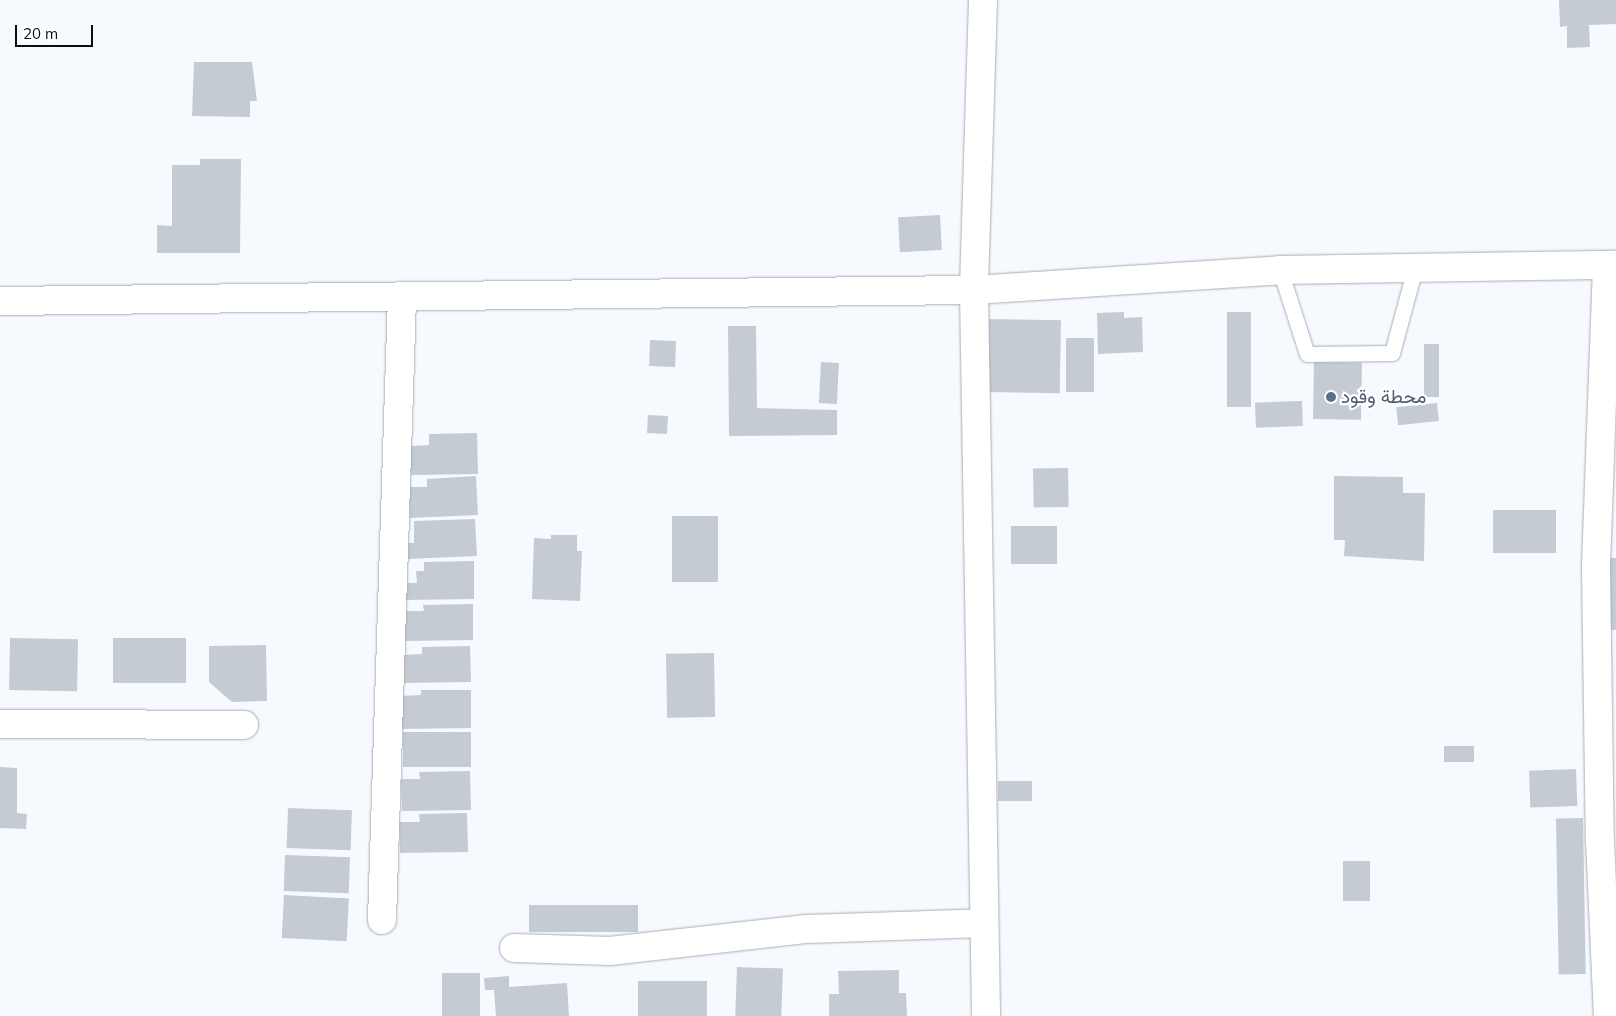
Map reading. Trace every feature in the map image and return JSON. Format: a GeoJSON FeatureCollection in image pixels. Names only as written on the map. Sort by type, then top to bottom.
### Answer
{"type":"FeatureCollection","features":[{"type":"Feature","properties":{"kind":"street"},"geometry":{"type":"LineString","coordinates":[[983,0],[974,290],[986,1016]]}},
{"type":"Feature","properties":{"kind":"street"},"geometry":{"type":"LineString","coordinates":[[0,301],[402,298],[974,290],[1280,270],[1611,266],[1596,568],[1600,841],[1608,1016]]}},
{"type":"Feature","properties":{"kind":"street"},"geometry":{"type":"LineString","coordinates":[[382,920],[402,298]]}},
{"type":"Feature","properties":{"kind":"street"},"geometry":{"type":"LineString","coordinates":[[0,724],[244,725]]}},
{"type":"Feature","properties":{"kind":"street"},"geometry":{"type":"LineString","coordinates":[[514,948],[610,951],[807,929],[984,923]]}},
{"type":"Feature","properties":{"kind":"lane"},"geometry":{"type":"LineString","coordinates":[[1280,270],[1307,354],[1392,353],[1415,268]]}},
{"type":"Feature","properties":{"kind":"building"},"geometry":{"type":"Polygon","coordinates":[[[1559,0],[1616,0],[1616,24],[1589,25],[1590,47],[1567,48],[1567,26],[1560,27],[1559,0]]]}},
{"type":"Feature","properties":{"kind":"building"},"geometry":{"type":"Polygon","coordinates":[[[194,62],[252,62],[257,101],[250,101],[250,117],[192,116],[194,62]]]}},
{"type":"Feature","properties":{"kind":"building"},"geometry":{"type":"Polygon","coordinates":[[[200,159],[241,159],[240,253],[157,253],[157,225],[172,226],[172,165],[200,165],[200,159]]]}},
{"type":"Feature","properties":{"kind":"building"},"geometry":{"type":"Polygon","coordinates":[[[940,215],[942,250],[900,252],[898,217],[940,215]]]}},
{"type":"Feature","properties":{"kind":"building"},"geometry":{"type":"Polygon","coordinates":[[[1124,312],[1124,318],[1142,317],[1143,352],[1098,354],[1097,313],[1124,312]]]}},
{"type":"Feature","properties":{"kind":"building"},"geometry":{"type":"Polygon","coordinates":[[[1227,312],[1251,312],[1251,407],[1227,407],[1227,312]]]}},
{"type":"Feature","properties":{"kind":"building"},"geometry":{"type":"Polygon","coordinates":[[[986,319],[1061,320],[1060,393],[985,392],[986,319]]]}},
{"type":"Feature","properties":{"kind":"building"},"geometry":{"type":"Polygon","coordinates":[[[728,326],[756,326],[757,408],[837,410],[837,435],[729,436],[728,326]]]}},
{"type":"Feature","properties":{"kind":"building"},"geometry":{"type":"Polygon","coordinates":[[[1066,338],[1094,338],[1094,392],[1066,392],[1066,338]]]}},
{"type":"Feature","properties":{"kind":"building"},"geometry":{"type":"Polygon","coordinates":[[[650,340],[676,341],[675,367],[649,366],[650,340]]]}},
{"type":"Feature","properties":{"kind":"building"},"geometry":{"type":"Polygon","coordinates":[[[1424,344],[1439,344],[1439,397],[1424,397],[1424,344]]]}},
{"type":"Feature","properties":{"kind":"building"},"geometry":{"type":"Polygon","coordinates":[[[821,362],[839,363],[837,404],[819,403],[821,362]]]}},
{"type":"Feature","properties":{"kind":"building"},"geometry":{"type":"Polygon","coordinates":[[[1314,362],[1362,363],[1361,420],[1313,419],[1314,362]]]}},
{"type":"Feature","properties":{"kind":"building"},"geometry":{"type":"Polygon","coordinates":[[[1302,401],[1303,426],[1256,428],[1255,403],[1302,401]]]}},
{"type":"Feature","properties":{"kind":"building"},"geometry":{"type":"Polygon","coordinates":[[[1437,403],[1439,421],[1398,425],[1396,407],[1437,403]]]}},
{"type":"Feature","properties":{"kind":"building"},"geometry":{"type":"Polygon","coordinates":[[[648,415],[668,416],[667,434],[647,433],[648,415]]]}},
{"type":"Feature","properties":{"kind":"building"},"geometry":{"type":"Polygon","coordinates":[[[477,433],[478,474],[411,475],[411,446],[429,445],[429,434],[477,433]]]}},
{"type":"Feature","properties":{"kind":"building"},"geometry":{"type":"Polygon","coordinates":[[[1068,468],[1069,507],[1034,508],[1033,469],[1068,468]]]}},
{"type":"Feature","properties":{"kind":"building"},"geometry":{"type":"Polygon","coordinates":[[[476,476],[478,515],[410,518],[409,487],[427,487],[427,479],[476,476]]]}},
{"type":"Feature","properties":{"kind":"building"},"geometry":{"type":"Polygon","coordinates":[[[1334,476],[1403,477],[1403,493],[1425,493],[1424,561],[1344,556],[1345,540],[1334,540],[1334,476]]]}},
{"type":"Feature","properties":{"kind":"building"},"geometry":{"type":"Polygon","coordinates":[[[1493,510],[1556,510],[1556,553],[1493,553],[1493,510]]]}},
{"type":"Feature","properties":{"kind":"building"},"geometry":{"type":"Polygon","coordinates":[[[672,516],[718,516],[718,582],[672,582],[672,516]]]}},
{"type":"Feature","properties":{"kind":"building"},"geometry":{"type":"Polygon","coordinates":[[[475,519],[477,556],[408,559],[407,543],[414,543],[414,521],[475,519]]]}},
{"type":"Feature","properties":{"kind":"building"},"geometry":{"type":"Polygon","coordinates":[[[1011,526],[1057,526],[1057,564],[1011,564],[1011,526]]]}},
{"type":"Feature","properties":{"kind":"building"},"geometry":{"type":"Polygon","coordinates":[[[551,535],[577,535],[577,551],[582,551],[580,601],[532,599],[534,538],[551,539],[551,535]]]}},
{"type":"Feature","properties":{"kind":"building"},"geometry":{"type":"Polygon","coordinates":[[[1606,558],[1616,558],[1616,630],[1606,630],[1606,558]]]}},
{"type":"Feature","properties":{"kind":"building"},"geometry":{"type":"Polygon","coordinates":[[[474,561],[474,599],[405,600],[405,583],[417,583],[416,571],[424,571],[424,562],[474,561]]]}},
{"type":"Feature","properties":{"kind":"building"},"geometry":{"type":"Polygon","coordinates":[[[473,604],[473,640],[404,641],[403,611],[424,611],[423,605],[473,604]]]}},
{"type":"Feature","properties":{"kind":"building"},"geometry":{"type":"Polygon","coordinates":[[[10,638],[78,639],[77,691],[9,690],[10,638]]]}},
{"type":"Feature","properties":{"kind":"building"},"geometry":{"type":"Polygon","coordinates":[[[113,638],[186,638],[186,683],[113,683],[113,638]]]}},
{"type":"Feature","properties":{"kind":"building"},"geometry":{"type":"Polygon","coordinates":[[[266,645],[267,701],[232,702],[209,682],[209,646],[266,645]]]}},
{"type":"Feature","properties":{"kind":"building"},"geometry":{"type":"Polygon","coordinates":[[[470,646],[471,682],[403,683],[403,655],[422,654],[422,647],[470,646]]]}},
{"type":"Feature","properties":{"kind":"building"},"geometry":{"type":"Polygon","coordinates":[[[714,653],[715,717],[667,718],[666,654],[714,653]]]}},
{"type":"Feature","properties":{"kind":"building"},"geometry":{"type":"Polygon","coordinates":[[[421,690],[471,690],[471,728],[401,729],[400,696],[421,695],[421,690]]]}},
{"type":"Feature","properties":{"kind":"building"},"geometry":{"type":"Polygon","coordinates":[[[403,732],[471,732],[471,767],[403,767],[403,732]]]}},
{"type":"Feature","properties":{"kind":"building"},"geometry":{"type":"Polygon","coordinates":[[[1444,746],[1474,746],[1474,762],[1444,762],[1444,746]]]}},
{"type":"Feature","properties":{"kind":"building"},"geometry":{"type":"Polygon","coordinates":[[[0,767],[17,768],[17,813],[27,814],[26,829],[0,828],[0,767]]]}},
{"type":"Feature","properties":{"kind":"building"},"geometry":{"type":"Polygon","coordinates":[[[1576,769],[1577,806],[1530,808],[1529,771],[1576,769]]]}},
{"type":"Feature","properties":{"kind":"building"},"geometry":{"type":"Polygon","coordinates":[[[470,771],[471,810],[402,811],[401,779],[420,779],[419,772],[470,771]]]}},
{"type":"Feature","properties":{"kind":"building"},"geometry":{"type":"Polygon","coordinates":[[[998,781],[1032,781],[1032,801],[998,801],[998,781]]]}},
{"type":"Feature","properties":{"kind":"building"},"geometry":{"type":"Polygon","coordinates":[[[288,808],[352,810],[351,850],[287,848],[288,808]]]}},
{"type":"Feature","properties":{"kind":"building"},"geometry":{"type":"Polygon","coordinates":[[[467,813],[468,852],[400,853],[399,822],[420,822],[419,814],[467,813]]]}},
{"type":"Feature","properties":{"kind":"building"},"geometry":{"type":"Polygon","coordinates":[[[1556,818],[1583,818],[1586,974],[1559,974],[1556,818]]]}},
{"type":"Feature","properties":{"kind":"building"},"geometry":{"type":"Polygon","coordinates":[[[285,855],[350,857],[349,893],[284,891],[285,855]]]}},
{"type":"Feature","properties":{"kind":"building"},"geometry":{"type":"Polygon","coordinates":[[[1343,861],[1370,861],[1370,901],[1343,901],[1343,861]]]}},
{"type":"Feature","properties":{"kind":"building"},"geometry":{"type":"Polygon","coordinates":[[[284,895],[349,898],[347,941],[282,938],[284,895]]]}},
{"type":"Feature","properties":{"kind":"building"},"geometry":{"type":"Polygon","coordinates":[[[529,905],[638,905],[638,932],[529,932],[529,905]]]}},
{"type":"Feature","properties":{"kind":"building"},"geometry":{"type":"Polygon","coordinates":[[[737,967],[783,969],[781,1016],[735,1016],[737,967]]]}},
{"type":"Feature","properties":{"kind":"building"},"geometry":{"type":"Polygon","coordinates":[[[899,970],[899,993],[906,993],[907,1016],[829,1016],[829,994],[839,994],[838,971],[899,970]]]}},
{"type":"Feature","properties":{"kind":"building"},"geometry":{"type":"Polygon","coordinates":[[[442,973],[480,973],[480,1016],[442,1016],[442,973]]]}},
{"type":"Feature","properties":{"kind":"building"},"geometry":{"type":"Polygon","coordinates":[[[509,976],[509,987],[567,983],[569,1016],[496,1016],[494,990],[485,990],[484,978],[509,976]]]}},
{"type":"Feature","properties":{"kind":"building"},"geometry":{"type":"Polygon","coordinates":[[[638,981],[707,981],[707,1016],[638,1016],[638,981]]]}},
{"type":"Feature","properties":{"kind":"place","name":"محطة وقود"},"geometry":{"type":"Point","coordinates":[1331,397]}}]}
